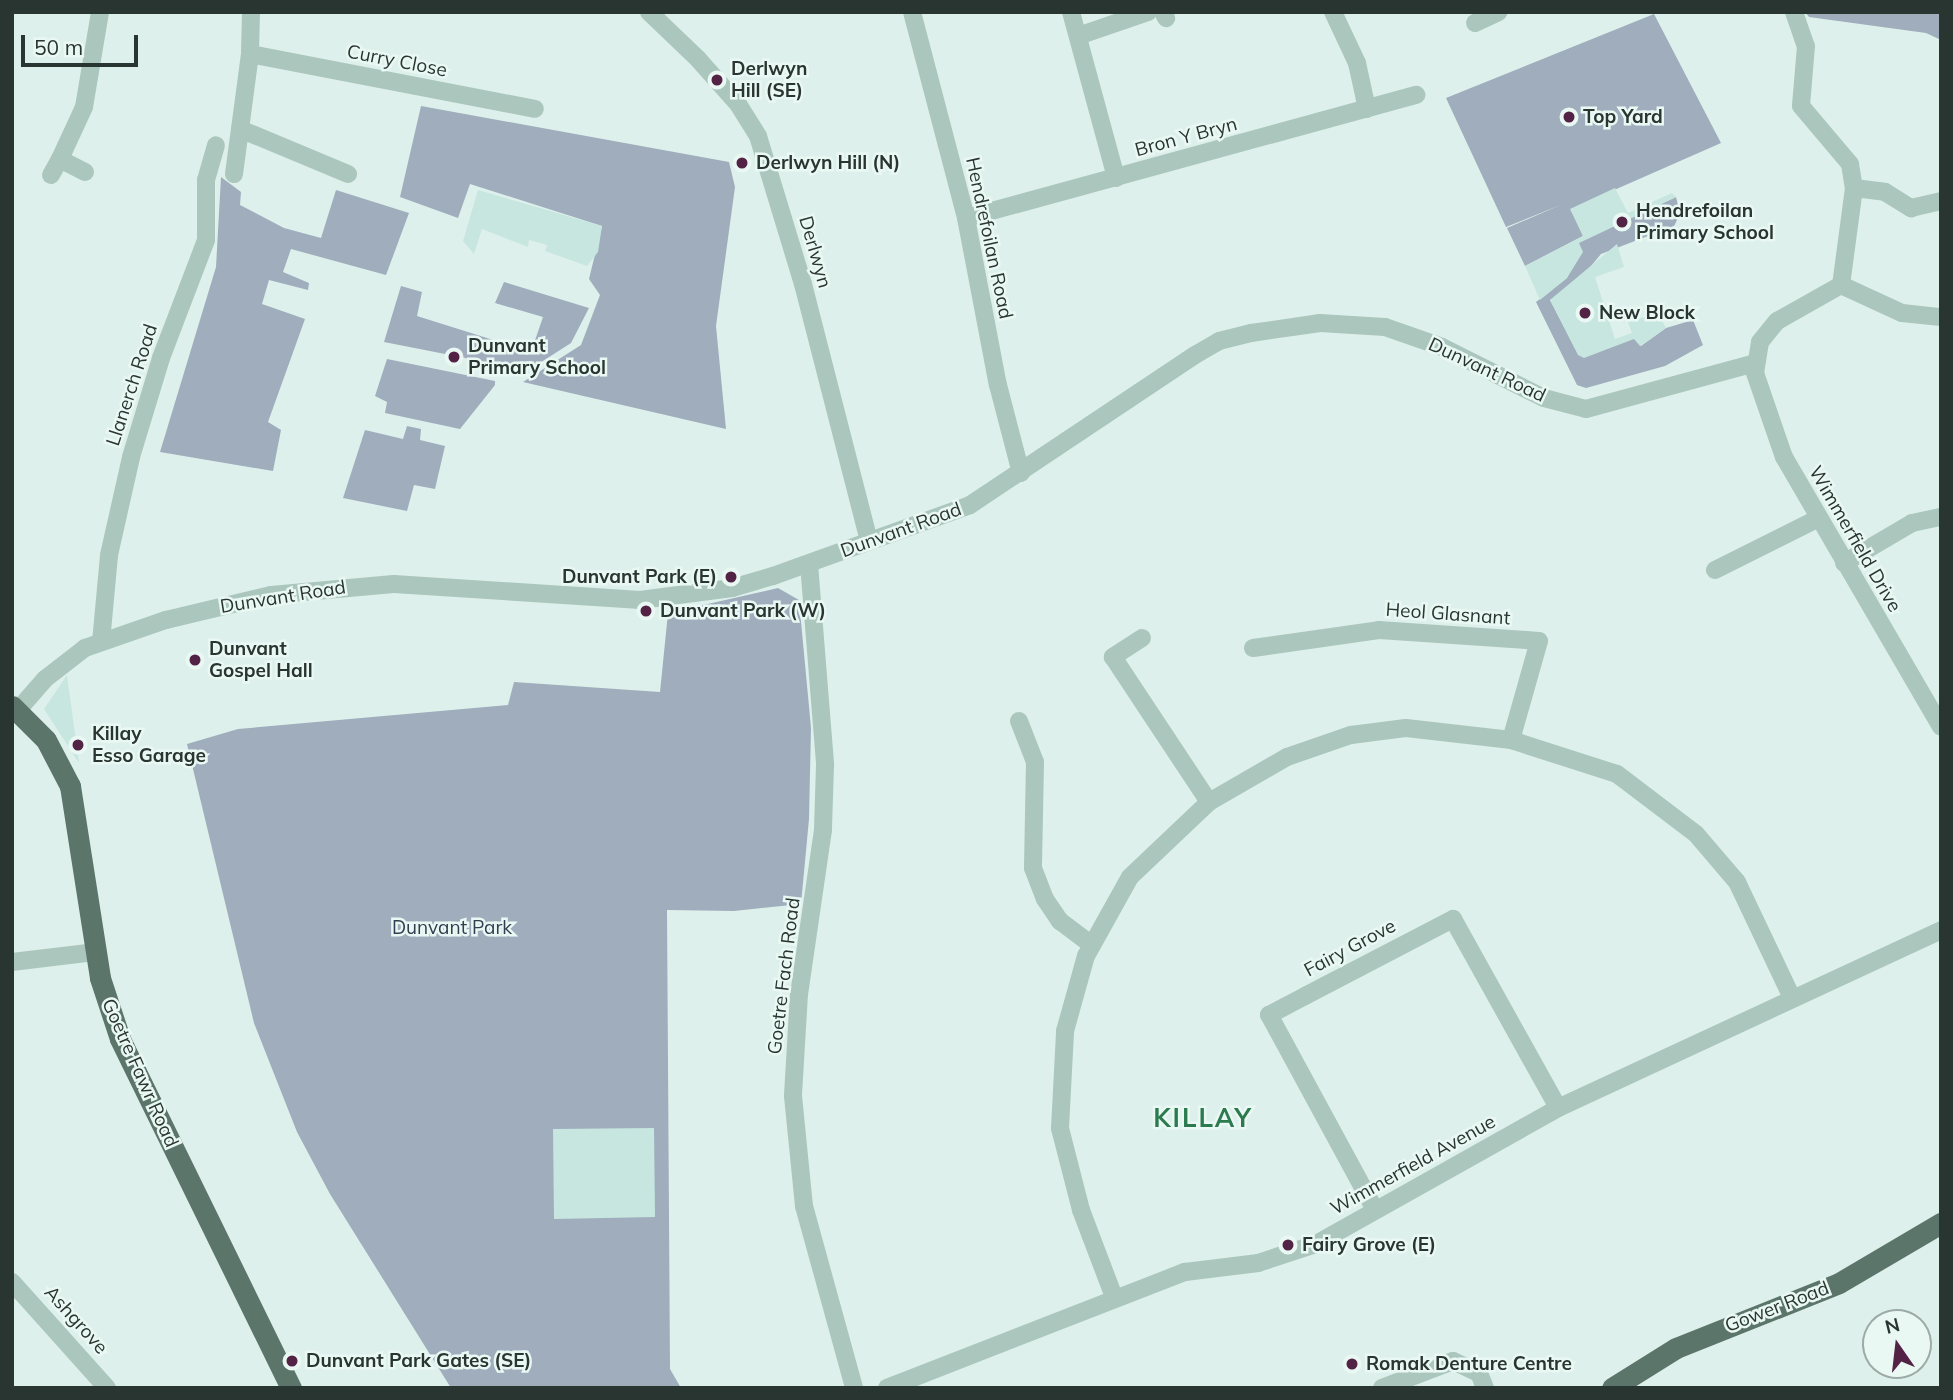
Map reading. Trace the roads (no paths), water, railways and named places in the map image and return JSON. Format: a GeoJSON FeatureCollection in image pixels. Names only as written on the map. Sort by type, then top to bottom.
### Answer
{"type":"FeatureCollection","features":[{"type":"Feature","properties":{"kind":"main road","name":"Goetre Fawr Road"},"geometry":{"type":"LineString","coordinates":[[15,708],[46,740],[70,786],[107,1007],[120,1039],[291,1388]]}},
{"type":"Feature","properties":{"kind":"main road","name":"Gower Road"},"geometry":{"type":"LineString","coordinates":[[1612,1388],[1676,1348],[1839,1283],[1941,1223]]}},
{"type":"Feature","properties":{"kind":"street"},"geometry":{"type":"LineString","coordinates":[[85,172],[55,167],[85,107],[100,12]]}},
{"type":"Feature","properties":{"kind":"street"},"geometry":{"type":"LineString","coordinates":[[234,174],[250,54],[251,12]]}},
{"type":"Feature","properties":{"kind":"street","name":"Derlwyn"},"geometry":{"type":"LineString","coordinates":[[649,12],[698,59],[738,104],[758,136],[803,284],[869,541]]}},
{"type":"Feature","properties":{"kind":"street","name":"Hendrefoilan Road"},"geometry":{"type":"LineString","coordinates":[[912,12],[966,218],[998,385],[1021,473]]}},
{"type":"Feature","properties":{"kind":"street"},"geometry":{"type":"LineString","coordinates":[[1071,12],[1116,178]]}},
{"type":"Feature","properties":{"kind":"street"},"geometry":{"type":"LineString","coordinates":[[1333,12],[1357,63],[1367,109]]}},
{"type":"Feature","properties":{"kind":"street"},"geometry":{"type":"LineString","coordinates":[[1794,12],[1806,46],[1801,106],[1850,164],[1854,188],[1841,285]]}},
{"type":"Feature","properties":{"kind":"street"},"geometry":{"type":"LineString","coordinates":[[1475,23],[1495,13]]}},
{"type":"Feature","properties":{"kind":"street"},"geometry":{"type":"LineString","coordinates":[[1078,36],[1159,14]]}},
{"type":"Feature","properties":{"kind":"street","name":"Curry Close"},"geometry":{"type":"LineString","coordinates":[[250,54],[536,109]]}},
{"type":"Feature","properties":{"kind":"street","name":"Bron Y Bryn"},"geometry":{"type":"LineString","coordinates":[[966,218],[1416,95]]}},
{"type":"Feature","properties":{"kind":"street"},"geometry":{"type":"LineString","coordinates":[[240,130],[348,174]]}},
{"type":"Feature","properties":{"kind":"street","name":"Llanerch Road"},"geometry":{"type":"LineString","coordinates":[[101,642],[108,555],[131,457],[161,358],[206,240],[206,180],[216,145]]}},
{"type":"Feature","properties":{"kind":"street"},"geometry":{"type":"LineString","coordinates":[[1854,188],[1885,192],[1911,208],[1941,201]]}},
{"type":"Feature","properties":{"kind":"street"},"geometry":{"type":"LineString","coordinates":[[1841,285],[1902,313],[1941,317]]}},
{"type":"Feature","properties":{"kind":"street"},"geometry":{"type":"LineString","coordinates":[[1755,363],[1760,342],[1777,321],[1841,285]]}},
{"type":"Feature","properties":{"kind":"street","name":"Dunvant Road"},"geometry":{"type":"LineString","coordinates":[[15,708],[69,657],[101,642],[215,607],[311,588],[394,584],[640,600],[732,588],[809,564],[970,505],[1219,341],[1284,327],[1357,323],[1385,327],[1442,346],[1544,398],[1586,409],[1755,363]]}},
{"type":"Feature","properties":{"kind":"street","name":"Wimmerfield Drive"},"geometry":{"type":"LineString","coordinates":[[1755,363],[1784,457],[1817,519],[1941,727]]}},
{"type":"Feature","properties":{"kind":"street"},"geometry":{"type":"LineString","coordinates":[[1844,563],[1912,523],[1941,517]]}},
{"type":"Feature","properties":{"kind":"street"},"geometry":{"type":"LineString","coordinates":[[1715,570],[1817,519]]}},
{"type":"Feature","properties":{"kind":"street","name":"Goetre Fach Road"},"geometry":{"type":"LineString","coordinates":[[809,564],[825,765],[823,830],[799,995],[793,1096],[804,1206],[854,1388]]}},
{"type":"Feature","properties":{"kind":"street","name":"Heol Glasnant"},"geometry":{"type":"LineString","coordinates":[[1253,648],[1379,630],[1539,640],[1511,740]]}},
{"type":"Feature","properties":{"kind":"street"},"geometry":{"type":"LineString","coordinates":[[1142,638],[1113,657],[1209,802]]}},
{"type":"Feature","properties":{"kind":"street"},"geometry":{"type":"LineString","coordinates":[[1019,721],[1035,762],[1033,868],[1045,898],[1060,921],[1091,944]]}},
{"type":"Feature","properties":{"kind":"street"},"geometry":{"type":"LineString","coordinates":[[1114,1297],[1081,1210],[1060,1128],[1065,1031],[1091,944],[1130,877],[1209,802],[1287,757],[1351,735],[1406,728],[1511,740],[1617,774],[1696,834],[1737,882],[1793,998]]}},
{"type":"Feature","properties":{"kind":"street","name":"Fairy Grove"},"geometry":{"type":"LineString","coordinates":[[1374,1208],[1269,1015],[1453,919],[1558,1108]]}},
{"type":"Feature","properties":{"kind":"street","name":"Wimmerfield Avenue"},"geometry":{"type":"LineString","coordinates":[[887,1388],[1114,1297],[1185,1272],[1258,1263],[1316,1244],[1374,1208],[1558,1108],[1941,930]]}},
{"type":"Feature","properties":{"kind":"street"},"geometry":{"type":"LineString","coordinates":[[12,962],[96,951]]}},
{"type":"Feature","properties":{"kind":"street","name":"Ashgrove"},"geometry":{"type":"LineString","coordinates":[[12,1282],[46,1314],[107,1388]]}},
{"type":"Feature","properties":{"kind":"street"},"geometry":{"type":"LineString","coordinates":[[1382,1388],[1453,1361],[1479,1373],[1485,1388]]}},
{"type":"Feature","properties":{"kind":"place","name":"Derlwyn Hill (SE)"},"geometry":{"type":"Point","coordinates":[717,80]}},
{"type":"Feature","properties":{"kind":"place","name":"Top Yard"},"geometry":{"type":"Point","coordinates":[1569,117]}},
{"type":"Feature","properties":{"kind":"place","name":"Derlwyn Hill (N)"},"geometry":{"type":"Point","coordinates":[742,163]}},
{"type":"Feature","properties":{"kind":"place","name":"Hendrefoilan Primary School"},"geometry":{"type":"Point","coordinates":[1622,222]}},
{"type":"Feature","properties":{"kind":"place","name":"New Block"},"geometry":{"type":"Point","coordinates":[1585,313]}},
{"type":"Feature","properties":{"kind":"place","name":"Dunvant Primary School"},"geometry":{"type":"Point","coordinates":[454,357]}},
{"type":"Feature","properties":{"kind":"place","name":"Dunvant Park (E)"},"geometry":{"type":"Point","coordinates":[731,577]}},
{"type":"Feature","properties":{"kind":"place","name":"Dunvant Park (W)"},"geometry":{"type":"Point","coordinates":[646,611]}},
{"type":"Feature","properties":{"kind":"place","name":"Dunvant Gospel Hall"},"geometry":{"type":"Point","coordinates":[195,660]}},
{"type":"Feature","properties":{"kind":"place","name":"Killay Esso Garage"},"geometry":{"type":"Point","coordinates":[78,745]}},
{"type":"Feature","properties":{"kind":"place","name":"Fairy Grove (E)"},"geometry":{"type":"Point","coordinates":[1288,1245]}},
{"type":"Feature","properties":{"kind":"place","name":"Dunvant Park Gates (SE)"},"geometry":{"type":"Point","coordinates":[292,1361]}},
{"type":"Feature","properties":{"kind":"place","name":"Romak Denture Centre"},"geometry":{"type":"Point","coordinates":[1352,1364]}},
{"type":"Feature","properties":{"kind":"district","name":"KILLAY"},"geometry":{"type":"Point","coordinates":[1203,1118]}},
{"type":"Feature","properties":{"kind":"park label","name":"Dunvant Park"},"geometry":{"type":"Point","coordinates":[452,928]}}]}
